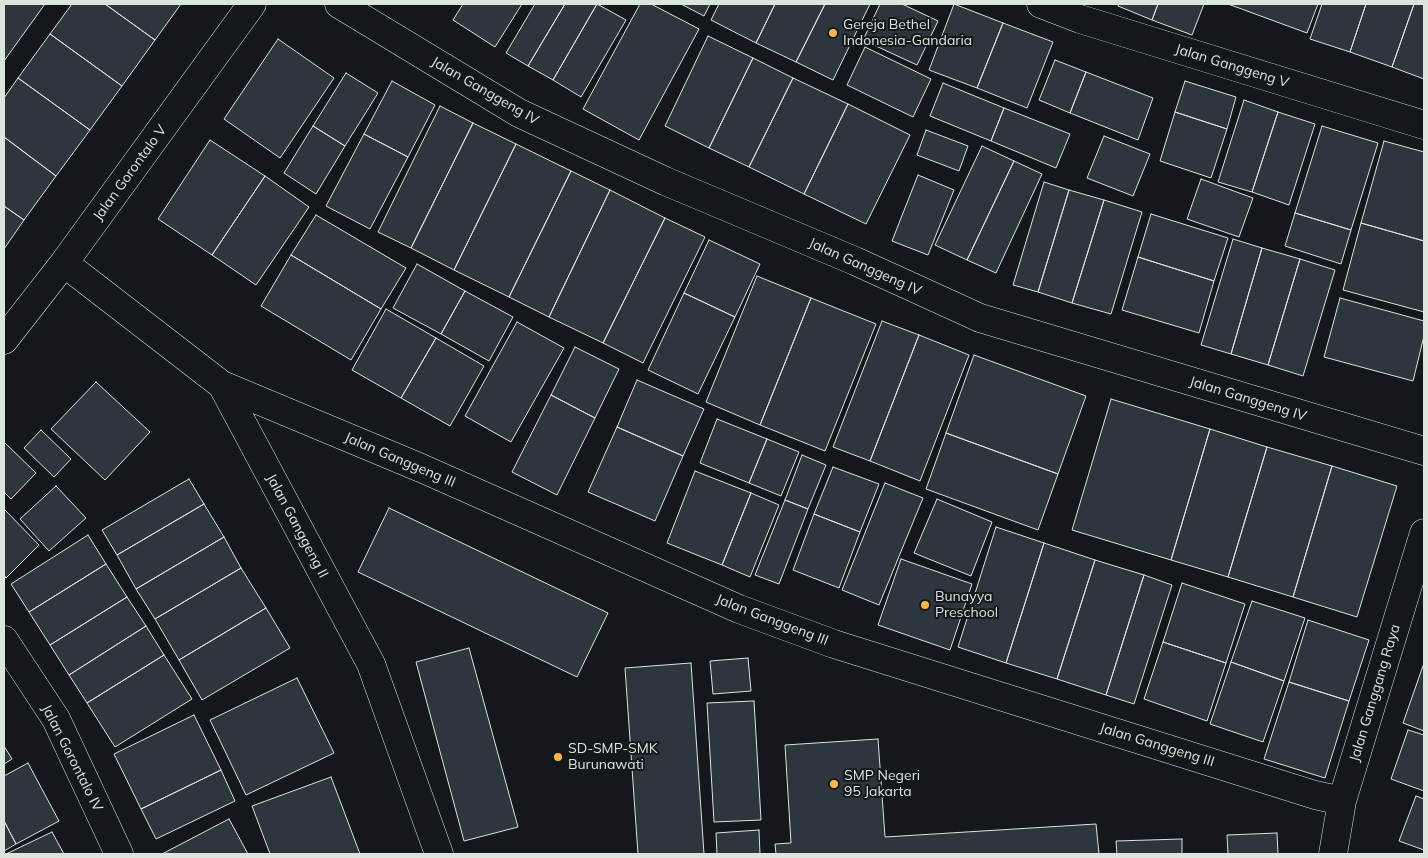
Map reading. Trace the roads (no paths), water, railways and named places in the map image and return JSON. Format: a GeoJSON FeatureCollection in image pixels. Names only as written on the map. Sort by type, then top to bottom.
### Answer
{"type":"FeatureCollection","features":[{"type":"Feature","properties":{"kind":"street","name":"Jalan Gorontalo V"},"geometry":{"type":"LineString","coordinates":[[4,340],[64,263],[252,4]]}},
{"type":"Feature","properties":{"kind":"street","name":"Jalan Ganggeng IV"},"geometry":{"type":"LineString","coordinates":[[339,4],[518,113],[665,181],[855,261],[980,318],[1424,451]]}},
{"type":"Feature","properties":{"kind":"street","name":"Jalan Ganggeng V"},"geometry":{"type":"LineString","coordinates":[[1041,4],[1080,19],[1424,125]]}},
{"type":"Feature","properties":{"kind":"street","name":"Jalan Ganggeng II"},"geometry":{"type":"LineString","coordinates":[[64,263],[222,385],[371,664],[438,854]]}},
{"type":"Feature","properties":{"kind":"street","name":"Jalan Ganggeng III"},"geometry":{"type":"LineString","coordinates":[[222,385],[420,468],[738,609],[842,646],[1316,795],[1342,801]]}},
{"type":"Feature","properties":{"kind":"street","name":"Jalan Ganggang Raya"},"geometry":{"type":"LineString","coordinates":[[1333,854],[1342,801],[1424,534]]}},
{"type":"Feature","properties":{"kind":"street","name":"Jalan Gorontalo IV"},"geometry":{"type":"LineString","coordinates":[[4,640],[56,719],[119,854]]}},
{"type":"Feature","properties":{"kind":"place","name":"Gereja Bethel Indonesia-Gandaria"},"geometry":{"type":"Point","coordinates":[833,33]}},
{"type":"Feature","properties":{"kind":"place","name":"Bunayya Preschool"},"geometry":{"type":"Point","coordinates":[925,605]}},
{"type":"Feature","properties":{"kind":"place","name":"SD-SMP-SMK Burunawati"},"geometry":{"type":"Point","coordinates":[558,757]}},
{"type":"Feature","properties":{"kind":"place","name":"SMP Negeri 95 Jakarta"},"geometry":{"type":"Point","coordinates":[834,784]}}]}
